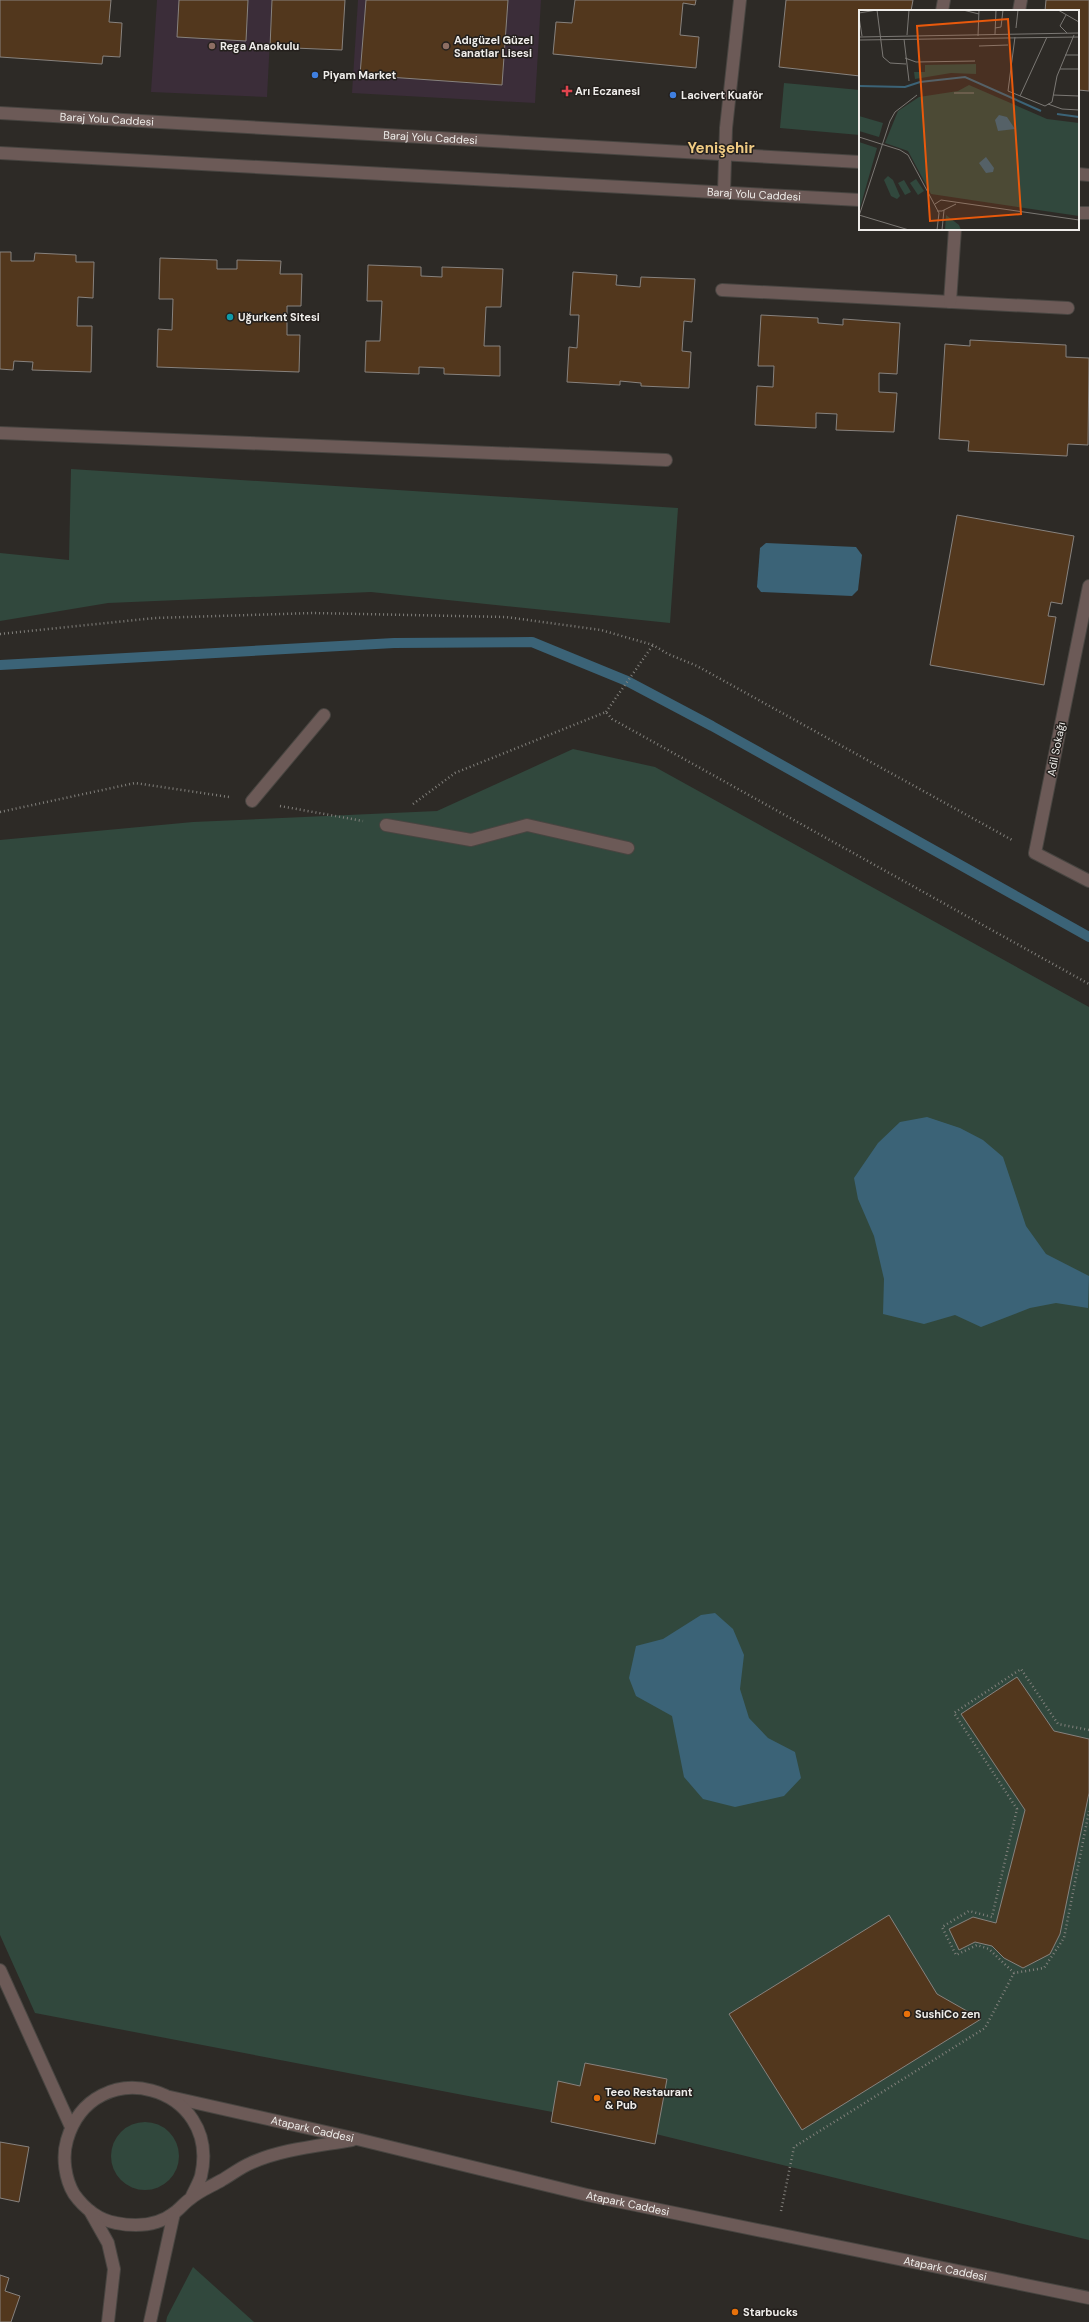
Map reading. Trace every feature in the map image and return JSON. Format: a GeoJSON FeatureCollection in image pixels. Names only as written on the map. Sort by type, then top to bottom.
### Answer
{"type":"FeatureCollection","features":[{"type":"Feature","properties":{"kind":"street"},"geometry":{"type":"LineString","coordinates":[[724,192],[726,128],[740,0]]}},
{"type":"Feature","properties":{"kind":"street"},"geometry":{"type":"LineString","coordinates":[[942,10],[944,0]]}},
{"type":"Feature","properties":{"kind":"street"},"geometry":{"type":"LineString","coordinates":[[1019,10],[1021,0]]}},
{"type":"Feature","properties":{"kind":"street","name":"Baraj Yolu Caddesi"},"geometry":{"type":"LineString","coordinates":[[0,113],[859,162]]}},
{"type":"Feature","properties":{"kind":"street","name":"Baraj Yolu Caddesi"},"geometry":{"type":"LineString","coordinates":[[0,153],[859,200]]}},
{"type":"Feature","properties":{"kind":"street"},"geometry":{"type":"LineString","coordinates":[[1079,174],[1089,175]]}},
{"type":"Feature","properties":{"kind":"street"},"geometry":{"type":"LineString","coordinates":[[950,302],[955,230]]}},
{"type":"Feature","properties":{"kind":"street"},"geometry":{"type":"LineString","coordinates":[[722,290],[1068,308]]}},
{"type":"Feature","properties":{"kind":"street"},"geometry":{"type":"LineString","coordinates":[[0,434],[666,460]]}},
{"type":"Feature","properties":{"kind":"street","name":"Adil Sokağı"},"geometry":{"type":"LineString","coordinates":[[1035,852],[1089,586]]}},
{"type":"Feature","properties":{"kind":"street"},"geometry":{"type":"LineString","coordinates":[[252,801],[324,715]]}},
{"type":"Feature","properties":{"kind":"street"},"geometry":{"type":"LineString","coordinates":[[386,825],[471,840],[527,825],[628,848]]}},
{"type":"Feature","properties":{"kind":"street"},"geometry":{"type":"LineString","coordinates":[[1035,852],[1089,881]]}},
{"type":"Feature","properties":{"kind":"street"},"geometry":{"type":"LineString","coordinates":[[0,1970],[71,2127]]}},
{"type":"Feature","properties":{"kind":"street"},"geometry":{"type":"LineString","coordinates":[[108,2322],[114,2269],[108,2243],[89,2210],[74,2193],[66,2172],[64,2149],[71,2127],[84,2108],[103,2094],[125,2088],[148,2088],[170,2097],[188,2112],[199,2131],[204,2154],[201,2177],[191,2198]]}},
{"type":"Feature","properties":{"kind":"street","name":"Atapark Caddesi"},"geometry":{"type":"LineString","coordinates":[[170,2097],[357,2139],[587,2195],[1089,2298]]}},
{"type":"Feature","properties":{"kind":"street"},"geometry":{"type":"LineString","coordinates":[[89,2210],[109,2222],[131,2226],[154,2224],[174,2214],[191,2198],[251,2163],[285,2153],[357,2139]]}},
{"type":"Feature","properties":{"kind":"street"},"geometry":{"type":"LineString","coordinates":[[150,2322],[174,2214]]}},
{"type":"Feature","properties":{"kind":"path"},"geometry":{"type":"LineString","coordinates":[[0,634],[155,618],[329,614],[506,617],[601,630],[653,645],[668,654],[697,666],[1035,852]]}},
{"type":"Feature","properties":{"kind":"path"},"geometry":{"type":"LineString","coordinates":[[606,712],[653,645]]}},
{"type":"Feature","properties":{"kind":"path"},"geometry":{"type":"LineString","coordinates":[[1014,1973],[989,1949],[977,1945],[956,1955],[942,1928],[969,1911],[992,1917],[1018,1809],[954,1713],[1021,1669],[1058,1724],[1089,1730]]}},
{"type":"Feature","properties":{"kind":"path"},"geometry":{"type":"LineString","coordinates":[[1014,1973],[1044,1968],[1064,1938],[1089,1811]]}},
{"type":"Feature","properties":{"kind":"path"},"geometry":{"type":"LineString","coordinates":[[776,2233],[794,2147],[984,2028],[1014,1973]]}},
{"type":"Feature","properties":{"kind":"shaded area","name":"Rega Anaokulu"},"geometry":{"type":"Polygon","coordinates":[[[157,0],[272,0],[267,97],[151,92],[157,0]]]}},
{"type":"Feature","properties":{"kind":"shaded area","name":"Adıgüzel Güzel Sanatlar Lisesi"},"geometry":{"type":"Polygon","coordinates":[[[358,0],[541,0],[535,103],[352,93],[358,0]]]}},
{"type":"Feature","properties":{"kind":"green space"},"geometry":{"type":"Polygon","coordinates":[[[784,83],[859,90],[859,135],[780,128],[784,83]]]}},
{"type":"Feature","properties":{"kind":"green space"},"geometry":{"type":"Polygon","coordinates":[[[71,469],[678,508],[670,623],[371,592],[108,603],[0,621],[0,553],[69,560],[71,469]]]}},
{"type":"Feature","properties":{"kind":"green space"},"geometry":{"type":"Polygon","coordinates":[[[573,749],[655,767],[1089,1007],[1089,2240],[615,2124],[35,2013],[0,1935],[0,840],[193,822],[437,811],[573,749]]]}},
{"type":"Feature","properties":{"kind":"green space"},"geometry":{"type":"Polygon","coordinates":[[[145,2122],[158,2125],[169,2132],[176,2143],[179,2156],[176,2169],[169,2180],[158,2187],[145,2190],[132,2187],[121,2180],[114,2169],[111,2156],[114,2143],[121,2132],[132,2125],[145,2122]]]}},
{"type":"Feature","properties":{"kind":"green space"},"geometry":{"type":"Polygon","coordinates":[[[193,2267],[254,2322],[166,2322],[167,2317],[193,2267]]]}},
{"type":"Feature","properties":{"kind":"water"},"geometry":{"type":"Polygon","coordinates":[[[766,543],[856,547],[862,555],[858,590],[852,596],[761,592],[757,587],[760,548],[766,543]]]}},
{"type":"Feature","properties":{"kind":"water"},"geometry":{"type":"Polygon","coordinates":[[[927,1117],[960,1128],[983,1140],[1003,1157],[1026,1226],[1046,1254],[1089,1276],[1088,1308],[1056,1303],[1030,1308],[981,1327],[955,1315],[924,1324],[883,1314],[884,1279],[874,1236],[858,1199],[854,1178],[878,1143],[900,1122],[927,1117]]]}},
{"type":"Feature","properties":{"kind":"water"},"geometry":{"type":"Polygon","coordinates":[[[715,1613],[733,1629],[744,1655],[740,1689],[749,1718],[768,1738],[795,1752],[801,1778],[784,1796],[735,1807],[703,1799],[684,1777],[672,1716],[636,1696],[629,1678],[636,1646],[663,1639],[701,1615],[715,1613]]]}},
{"type":"Feature","properties":{"kind":"building"},"geometry":{"type":"Polygon","coordinates":[[[0,0],[111,0],[109,22],[122,23],[120,57],[103,56],[102,64],[0,57],[0,0]]]}},
{"type":"Feature","properties":{"kind":"building"},"geometry":{"type":"Polygon","coordinates":[[[179,0],[248,0],[246,41],[177,37],[179,0]]]}},
{"type":"Feature","properties":{"kind":"building"},"geometry":{"type":"Polygon","coordinates":[[[272,0],[345,0],[342,50],[270,47],[272,0]]]}},
{"type":"Feature","properties":{"kind":"building","name":"Adıgüzel Güzel Sanatlar Lisesi"},"geometry":{"type":"Polygon","coordinates":[[[366,0],[508,0],[502,85],[360,75],[366,0]]]}},
{"type":"Feature","properties":{"kind":"building"},"geometry":{"type":"Polygon","coordinates":[[[575,0],[696,0],[695,5],[683,3],[680,35],[699,37],[696,68],[553,54],[556,22],[572,23],[575,0]]]}},
{"type":"Feature","properties":{"kind":"building"},"geometry":{"type":"Polygon","coordinates":[[[786,0],[913,0],[911,10],[859,10],[859,76],[779,67],[786,0]]]}},
{"type":"Feature","properties":{"kind":"building"},"geometry":{"type":"Polygon","coordinates":[[[1046,0],[1089,0],[1089,91],[1079,90],[1079,10],[1045,10],[1046,0]]]}},
{"type":"Feature","properties":{"kind":"building"},"geometry":{"type":"Polygon","coordinates":[[[0,252],[11,252],[11,261],[34,261],[35,253],[76,255],[76,262],[94,262],[93,298],[78,297],[77,326],[92,326],[91,372],[32,370],[33,362],[14,361],[13,370],[0,369],[0,252]]]}},
{"type":"Feature","properties":{"kind":"building","name":"Uğurkent Sitesi"},"geometry":{"type":"Polygon","coordinates":[[[160,258],[217,260],[217,269],[237,269],[237,260],[281,261],[280,274],[302,274],[301,306],[287,306],[287,335],[300,335],[299,372],[157,367],[158,329],[172,330],[173,299],[159,299],[160,258]]]}},
{"type":"Feature","properties":{"kind":"building"},"geometry":{"type":"Polygon","coordinates":[[[368,265],[421,267],[421,276],[442,277],[442,267],[503,269],[501,307],[486,307],[484,346],[500,346],[500,376],[444,374],[444,368],[419,367],[419,374],[365,372],[366,341],[380,341],[382,301],[367,301],[368,265]]]}},
{"type":"Feature","properties":{"kind":"building"},"geometry":{"type":"Polygon","coordinates":[[[573,272],[617,275],[616,285],[640,287],[641,277],[695,279],[692,322],[684,321],[682,351],[691,352],[689,388],[641,386],[641,383],[620,381],[620,385],[567,382],[569,347],[577,348],[579,315],[570,315],[573,272]]]}},
{"type":"Feature","properties":{"kind":"building"},"geometry":{"type":"Polygon","coordinates":[[[761,315],[818,318],[818,323],[843,325],[843,319],[900,323],[897,374],[879,373],[879,392],[897,393],[894,432],[836,430],[837,414],[816,413],[816,428],[755,425],[757,386],[773,387],[774,366],[758,366],[761,315]]]}},
{"type":"Feature","properties":{"kind":"building"},"geometry":{"type":"Polygon","coordinates":[[[970,340],[1066,345],[1066,357],[1089,358],[1088,445],[1068,444],[1067,456],[968,451],[969,441],[939,439],[945,344],[970,346],[970,340]]]}},
{"type":"Feature","properties":{"kind":"building"},"geometry":{"type":"Polygon","coordinates":[[[957,515],[1074,536],[1062,604],[1051,602],[1048,616],[1056,617],[1044,685],[930,665],[957,515]]]}},
{"type":"Feature","properties":{"kind":"building"},"geometry":{"type":"Polygon","coordinates":[[[1017,1677],[1054,1731],[1089,1739],[1089,1793],[1060,1934],[1050,1954],[1023,1968],[1004,1958],[992,1946],[975,1942],[959,1950],[949,1929],[973,1917],[996,1923],[1025,1810],[961,1714],[1017,1677]]]}},
{"type":"Feature","properties":{"kind":"building"},"geometry":{"type":"Polygon","coordinates":[[[889,1915],[937,1994],[981,2019],[802,2130],[729,2014],[889,1915]]]}},
{"type":"Feature","properties":{"kind":"building"},"geometry":{"type":"Polygon","coordinates":[[[585,2063],[667,2079],[655,2144],[551,2122],[558,2081],[580,2086],[585,2063]]]}},
{"type":"Feature","properties":{"kind":"building"},"geometry":{"type":"Polygon","coordinates":[[[0,2142],[29,2147],[19,2202],[0,2198],[0,2142]]]}},
{"type":"Feature","properties":{"kind":"building"},"geometry":{"type":"Polygon","coordinates":[[[0,2275],[9,2278],[5,2291],[20,2296],[11,2322],[0,2322],[0,2275]]]}},
{"type":"Feature","properties":{"kind":"waterway"},"geometry":{"type":"LineString","coordinates":[[0,665],[394,643],[532,642],[627,681],[712,726],[1089,937]]}},
{"type":"Feature","properties":{"kind":"place","name":"Rega Anaokulu"},"geometry":{"type":"Point","coordinates":[212,46]}},
{"type":"Feature","properties":{"kind":"place","name":"Adıgüzel Güzel Sanatlar Lisesi"},"geometry":{"type":"Point","coordinates":[446,46]}},
{"type":"Feature","properties":{"kind":"place","name":"Piyam Market"},"geometry":{"type":"Point","coordinates":[315,75]}},
{"type":"Feature","properties":{"kind":"place","name":"Arı Eczanesi"},"geometry":{"type":"Point","coordinates":[567,91]}},
{"type":"Feature","properties":{"kind":"place","name":"Lacivert Kuaför"},"geometry":{"type":"Point","coordinates":[673,95]}},
{"type":"Feature","properties":{"kind":"place","name":"Uğurkent Sitesi"},"geometry":{"type":"Point","coordinates":[230,317]}},
{"type":"Feature","properties":{"kind":"place","name":"SushiCo zen"},"geometry":{"type":"Point","coordinates":[907,2014]}},
{"type":"Feature","properties":{"kind":"place","name":"Teeo Restaurant & Pub"},"geometry":{"type":"Point","coordinates":[597,2098]}},
{"type":"Feature","properties":{"kind":"place","name":"Starbucks"},"geometry":{"type":"Point","coordinates":[735,2312]}},
{"type":"Feature","properties":{"kind":"district","name":"Yenişehir"},"geometry":{"type":"Point","coordinates":[721,148]}}]}
